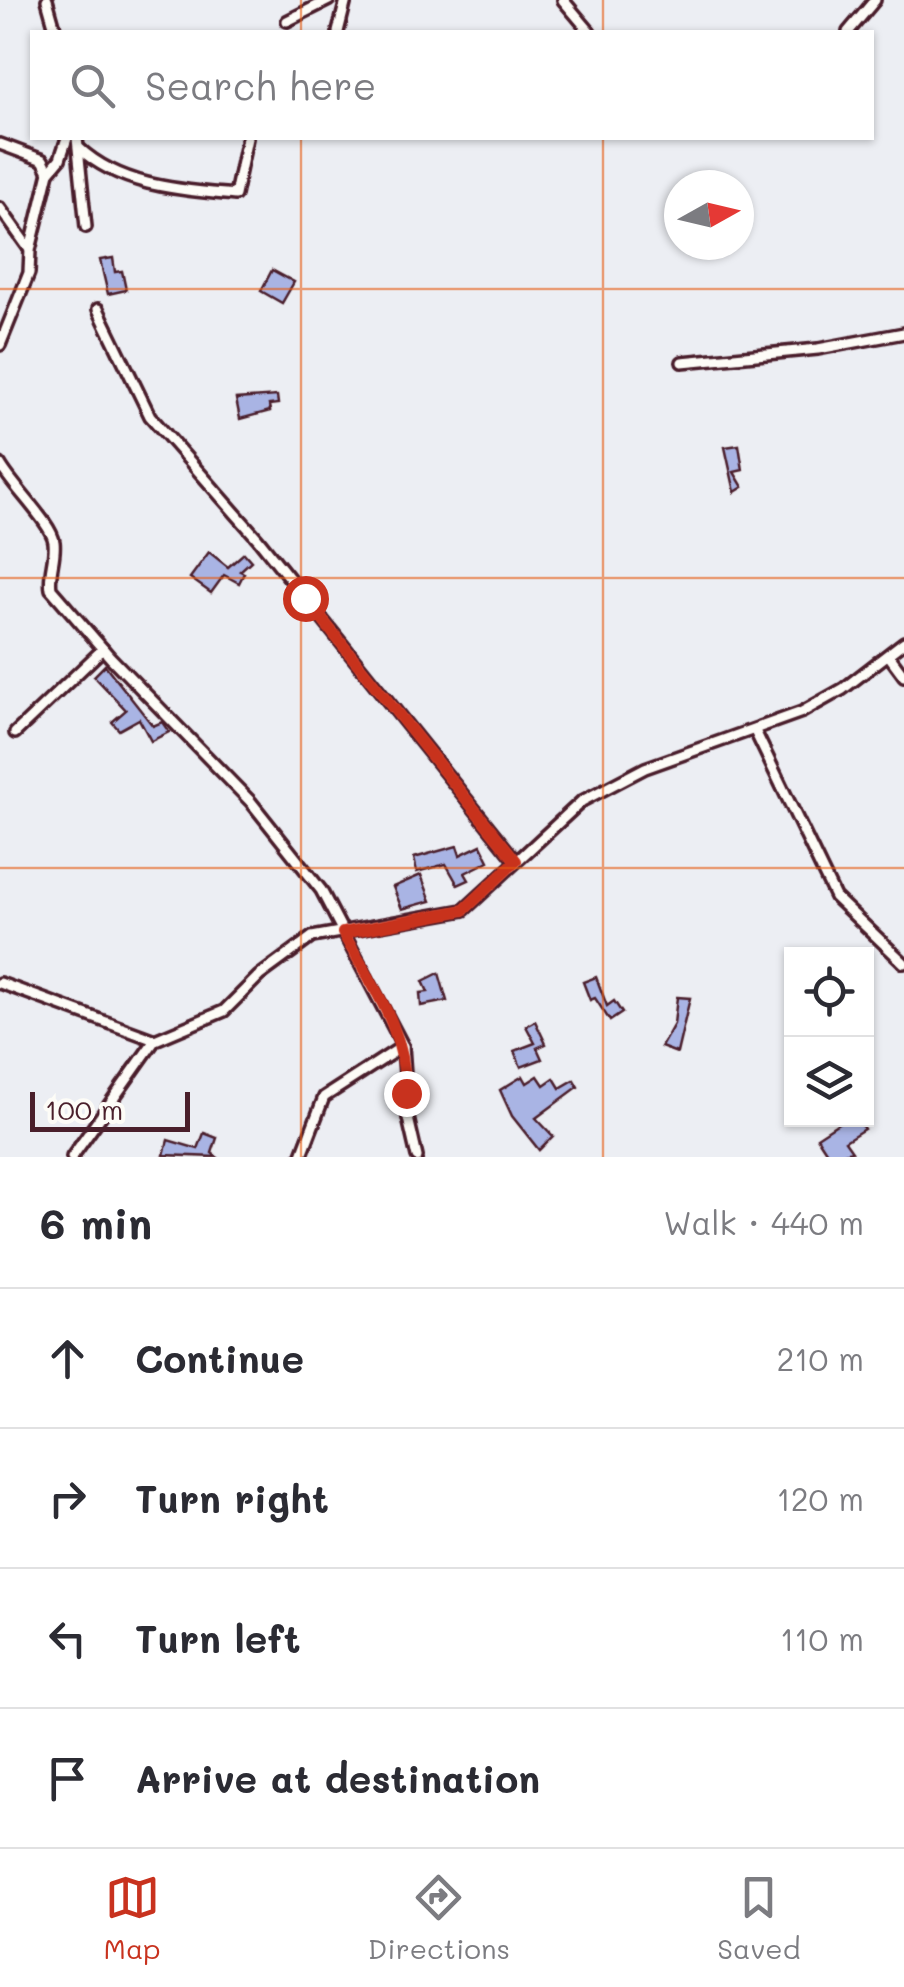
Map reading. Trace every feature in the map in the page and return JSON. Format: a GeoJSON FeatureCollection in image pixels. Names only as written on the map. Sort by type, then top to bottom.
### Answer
{"type":"FeatureCollection","features":[{"type":"Feature","properties":{"kind":"street"},"geometry":{"type":"LineString","coordinates":[[47,0],[55,30]]}},
{"type":"Feature","properties":{"kind":"street"},"geometry":{"type":"LineString","coordinates":[[288,21],[329,0]]}},
{"type":"Feature","properties":{"kind":"street"},"geometry":{"type":"LineString","coordinates":[[338,30],[346,0]]}},
{"type":"Feature","properties":{"kind":"street"},"geometry":{"type":"LineString","coordinates":[[563,0],[588,30]]}},
{"type":"Feature","properties":{"kind":"street"},"geometry":{"type":"LineString","coordinates":[[850,30],[876,0]]}},
{"type":"Feature","properties":{"kind":"street"},"geometry":{"type":"LineString","coordinates":[[0,345],[30,274],[30,250],[49,172],[60,160],[66,140]]}},
{"type":"Feature","properties":{"kind":"street"},"geometry":{"type":"LineString","coordinates":[[78,143],[95,163],[138,182],[235,196],[247,140]]}},
{"type":"Feature","properties":{"kind":"street"},"geometry":{"type":"LineString","coordinates":[[78,143],[86,228]]}},
{"type":"Feature","properties":{"kind":"street"},"geometry":{"type":"LineString","coordinates":[[0,144],[43,160],[49,172]]}},
{"type":"Feature","properties":{"kind":"street"},"geometry":{"type":"LineString","coordinates":[[0,208],[30,250]]}},
{"type":"Feature","properties":{"kind":"street"},"geometry":{"type":"LineString","coordinates":[[98,308],[150,416],[258,540],[516,861]]}},
{"type":"Feature","properties":{"kind":"street"},"geometry":{"type":"LineString","coordinates":[[682,362],[818,349],[904,333]]}},
{"type":"Feature","properties":{"kind":"street"},"geometry":{"type":"LineString","coordinates":[[0,464],[23,500],[49,525],[54,540],[51,589],[102,649],[251,802],[320,890],[403,1046],[408,1118],[417,1157]]}},
{"type":"Feature","properties":{"kind":"street"},"geometry":{"type":"LineString","coordinates":[[72,1157],[155,1040],[224,1012],[259,976],[312,936],[464,910],[570,810],[602,790],[680,754],[802,712],[890,656],[904,642]]}},
{"type":"Feature","properties":{"kind":"street"},"geometry":{"type":"LineString","coordinates":[[14,733],[102,649]]}},
{"type":"Feature","properties":{"kind":"street"},"geometry":{"type":"LineString","coordinates":[[890,656],[904,676]]}},
{"type":"Feature","properties":{"kind":"street"},"geometry":{"type":"LineString","coordinates":[[755,731],[835,897],[904,963]]}},
{"type":"Feature","properties":{"kind":"street"},"geometry":{"type":"LineString","coordinates":[[0,984],[155,1040]]}},
{"type":"Feature","properties":{"kind":"street"},"geometry":{"type":"LineString","coordinates":[[301,1157],[324,1097],[403,1046]]}},
{"type":"Feature","properties":{"kind":"building"},"geometry":{"type":"Polygon","coordinates":[[[113,258],[115,272],[122,271],[126,290],[108,294],[100,260],[113,258]]]}},
{"type":"Feature","properties":{"kind":"building"},"geometry":{"type":"Polygon","coordinates":[[[272,270],[294,282],[282,303],[261,291],[272,270]]]}},
{"type":"Feature","properties":{"kind":"building"},"geometry":{"type":"Polygon","coordinates":[[[277,396],[278,404],[269,405],[270,411],[240,419],[236,399],[277,396]]]}},
{"type":"Feature","properties":{"kind":"building"},"geometry":{"type":"Polygon","coordinates":[[[739,445],[743,470],[734,472],[743,487],[735,492],[725,447],[739,445]]]}},
{"type":"Feature","properties":{"kind":"building"},"geometry":{"type":"Polygon","coordinates":[[[209,552],[228,567],[244,553],[251,561],[240,571],[244,573],[239,583],[224,575],[211,593],[190,578],[209,552]]]}},
{"type":"Feature","properties":{"kind":"building"},"geometry":{"type":"Polygon","coordinates":[[[105,665],[153,726],[162,722],[169,732],[151,741],[139,719],[119,730],[112,722],[126,710],[94,676],[105,665]]]}},
{"type":"Feature","properties":{"kind":"building"},"geometry":{"type":"Polygon","coordinates":[[[481,845],[489,861],[465,873],[469,880],[458,885],[446,864],[417,872],[414,858],[457,846],[460,855],[481,845]]]}},
{"type":"Feature","properties":{"kind":"building"},"geometry":{"type":"Polygon","coordinates":[[[421,875],[431,901],[402,909],[393,887],[421,875]]]}},
{"type":"Feature","properties":{"kind":"building"},"geometry":{"type":"Polygon","coordinates":[[[439,973],[447,1001],[421,1006],[420,993],[428,992],[423,981],[439,973]]]}},
{"type":"Feature","properties":{"kind":"building"},"geometry":{"type":"Polygon","coordinates":[[[596,977],[607,1006],[614,1001],[622,1013],[610,1021],[595,998],[590,1000],[583,982],[596,977]]]}},
{"type":"Feature","properties":{"kind":"building"},"geometry":{"type":"Polygon","coordinates":[[[677,997],[690,998],[677,1053],[661,1047],[674,1024],[677,997]]]}},
{"type":"Feature","properties":{"kind":"building"},"geometry":{"type":"Polygon","coordinates":[[[535,1021],[546,1044],[537,1048],[542,1059],[521,1067],[514,1051],[535,1043],[526,1026],[535,1021]]]}},
{"type":"Feature","properties":{"kind":"building"},"geometry":{"type":"Polygon","coordinates":[[[523,1076],[527,1083],[538,1076],[544,1085],[554,1078],[560,1088],[574,1080],[578,1087],[536,1118],[553,1136],[539,1150],[512,1116],[500,1090],[523,1076]]]}},
{"type":"Feature","properties":{"kind":"building"},"geometry":{"type":"Polygon","coordinates":[[[832,1127],[864,1129],[845,1141],[852,1151],[830,1157],[817,1137],[832,1127]]]}},
{"type":"Feature","properties":{"kind":"building"},"geometry":{"type":"Polygon","coordinates":[[[204,1133],[217,1138],[212,1153],[217,1157],[164,1155],[168,1140],[198,1149],[204,1133]]]}},
{"type":"Feature","properties":{"kind":"route"},"geometry":{"type":"LineString","coordinates":[[305,598],[516,861],[481,899],[464,910],[343,933],[403,1046],[406,1093]]}}]}
